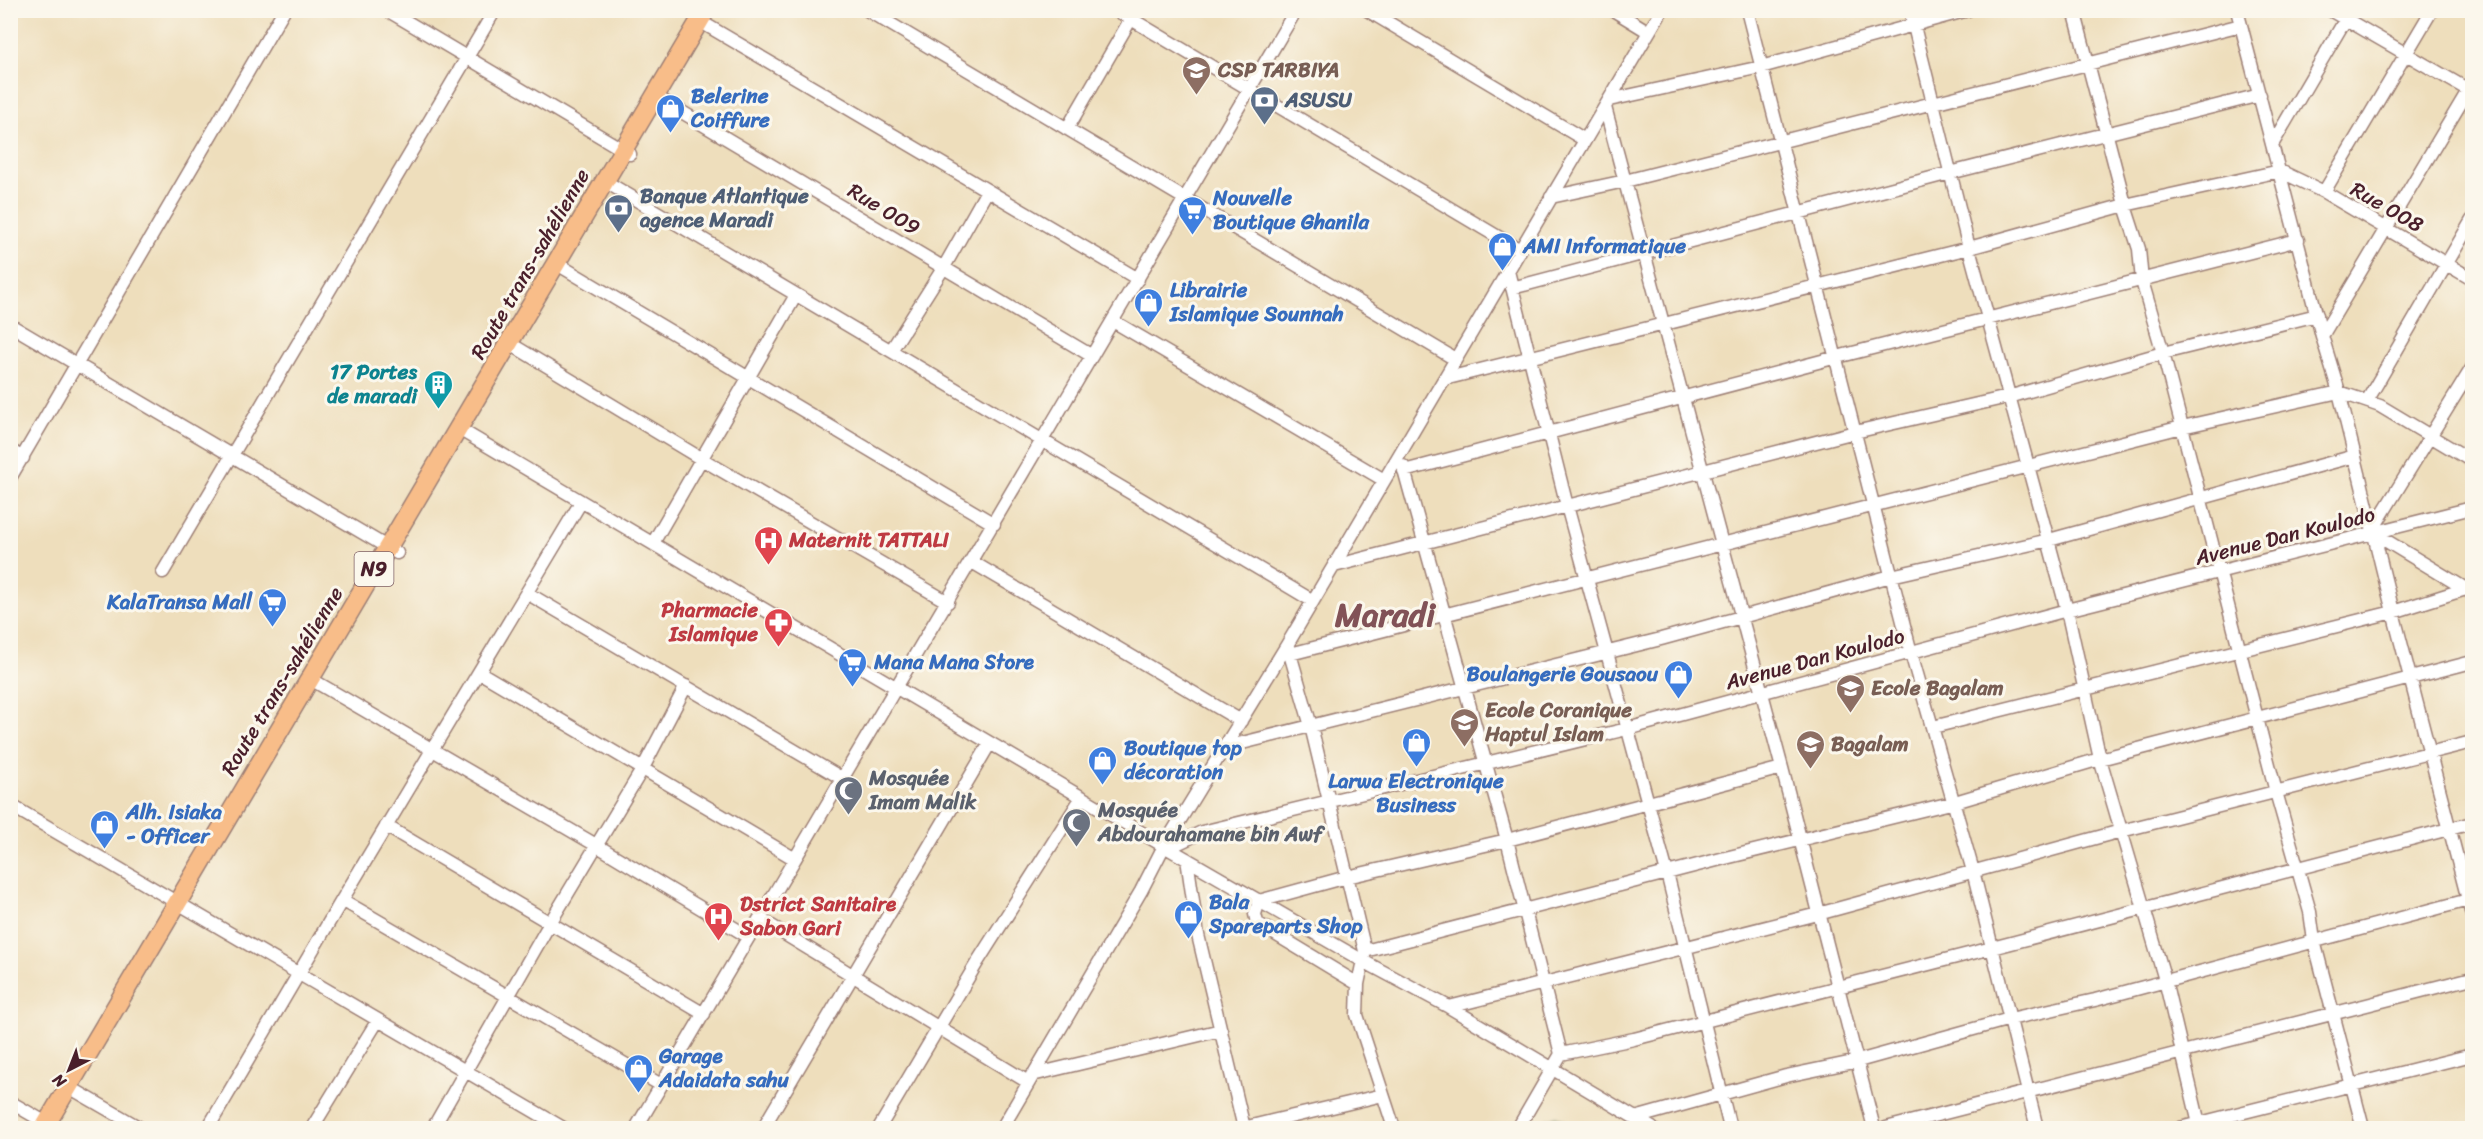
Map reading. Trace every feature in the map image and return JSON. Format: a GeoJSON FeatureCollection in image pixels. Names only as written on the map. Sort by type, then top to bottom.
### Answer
{"type":"FeatureCollection","features":[{"type":"Feature","properties":{"kind":"highway","name":"Route trans-sahélienne"},"geometry":{"type":"LineString","coordinates":[[51,1127],[627,152],[711,16]]}},
{"type":"Feature","properties":{"kind":"highway","name":"Route trans-sahélienne"},"geometry":{"type":"LineString","coordinates":[[514,345],[613,186],[627,152]]}},
{"type":"Feature","properties":{"kind":"street"},"geometry":{"type":"LineString","coordinates":[[10,478],[284,10]]}},
{"type":"Feature","properties":{"kind":"street"},"geometry":{"type":"LineString","coordinates":[[387,10],[627,152]]}},
{"type":"Feature","properties":{"kind":"street"},"geometry":{"type":"LineString","coordinates":[[163,572],[495,10]]}},
{"type":"Feature","properties":{"kind":"street"},"geometry":{"type":"LineString","coordinates":[[867,10],[1185,201],[1455,359]]}},
{"type":"Feature","properties":{"kind":"street"},"geometry":{"type":"LineString","coordinates":[[1116,10],[1133,15],[1248,91],[1520,250]]}},
{"type":"Feature","properties":{"kind":"street"},"geometry":{"type":"LineString","coordinates":[[636,1128],[1044,441],[1296,10]]}},
{"type":"Feature","properties":{"kind":"street"},"geometry":{"type":"LineString","coordinates":[[1367,10],[1586,140]]}},
{"type":"Feature","properties":{"kind":"street"},"geometry":{"type":"LineString","coordinates":[[1614,10],[1649,32]]}},
{"type":"Feature","properties":{"kind":"street"},"geometry":{"type":"LineString","coordinates":[[1747,10],[1819,285],[1911,653],[1955,802],[2037,1128]]}},
{"type":"Feature","properties":{"kind":"street"},"geometry":{"type":"LineString","coordinates":[[1910,10],[1931,102],[2026,466],[2049,540],[2067,610],[2100,759],[2165,980],[2200,1126]]}},
{"type":"Feature","properties":{"kind":"street"},"geometry":{"type":"LineString","coordinates":[[1607,104],[1761,67],[1968,10]]}},
{"type":"Feature","properties":{"kind":"street"},"geometry":{"type":"LineString","coordinates":[[2074,10],[2125,205],[2139,249],[2142,280],[2163,353],[2276,792],[2310,912],[2314,941],[2364,1128]]}},
{"type":"Feature","properties":{"kind":"street"},"geometry":{"type":"LineString","coordinates":[[2237,10],[2322,336],[2339,392],[2449,829],[2471,899],[2472,915]]}},
{"type":"Feature","properties":{"kind":"street"},"geometry":{"type":"LineString","coordinates":[[2322,336],[2471,88],[2406,54],[2348,15],[2330,10]]}},
{"type":"Feature","properties":{"kind":"street"},"geometry":{"type":"LineString","coordinates":[[2324,192],[2432,10]]}},
{"type":"Feature","properties":{"kind":"street"},"geometry":{"type":"LineString","coordinates":[[1002,1128],[1241,721],[1289,650],[1312,601],[1551,197],[1649,32],[1665,11]]}},
{"type":"Feature","properties":{"kind":"street"},"geometry":{"type":"LineString","coordinates":[[1067,129],[1133,15]]}},
{"type":"Feature","properties":{"kind":"street"},"geometry":{"type":"LineString","coordinates":[[2273,143],[2348,15]]}},
{"type":"Feature","properties":{"kind":"street"},"geometry":{"type":"LineString","coordinates":[[711,16],[987,191],[1138,279]]}},
{"type":"Feature","properties":{"kind":"street"},"geometry":{"type":"LineString","coordinates":[[1551,197],[1625,181],[2241,25]]}},
{"type":"Feature","properties":{"kind":"street"},"geometry":{"type":"LineString","coordinates":[[1512,288],[1950,173],[2260,95]]}},
{"type":"Feature","properties":{"kind":"street","name":"Rue 009"},"geometry":{"type":"LineString","coordinates":[[659,99],[1092,356]]}},
{"type":"Feature","properties":{"kind":"street"},"geometry":{"type":"LineString","coordinates":[[1607,104],[1625,181],[1782,768],[1874,1128]]}},
{"type":"Feature","properties":{"kind":"street"},"geometry":{"type":"LineString","coordinates":[[1444,380],[1969,248],[2125,205],[2280,171]]}},
{"type":"Feature","properties":{"kind":"street","name":"Rue 008"},"geometry":{"type":"LineString","coordinates":[[2280,171],[2324,192],[2472,279]]}},
{"type":"Feature","properties":{"kind":"street"},"geometry":{"type":"LineString","coordinates":[[613,186],[1312,601]]}},
{"type":"Feature","properties":{"kind":"street"},"geometry":{"type":"LineString","coordinates":[[892,350],[944,267],[987,191]]}},
{"type":"Feature","properties":{"kind":"street"},"geometry":{"type":"LineString","coordinates":[[2367,400],[2472,220]]}},
{"type":"Feature","properties":{"kind":"street"},"geometry":{"type":"LineString","coordinates":[[1404,471],[1837,357],[2298,240]]}},
{"type":"Feature","properties":{"kind":"street"},"geometry":{"type":"LineString","coordinates":[[564,268],[994,524]]}},
{"type":"Feature","properties":{"kind":"street"},"geometry":{"type":"LineString","coordinates":[[1508,270],[1567,506],[1686,946],[1730,1128]]}},
{"type":"Feature","properties":{"kind":"street"},"geometry":{"type":"LineString","coordinates":[[653,543],[796,295]]}},
{"type":"Feature","properties":{"kind":"street"},"geometry":{"type":"LineString","coordinates":[[1334,566],[1855,432],[2008,397],[2163,353],[2317,315]]}},
{"type":"Feature","properties":{"kind":"street"},"geometry":{"type":"LineString","coordinates":[[1113,321],[1384,480]]}},
{"type":"Feature","properties":{"kind":"street"},"geometry":{"type":"LineString","coordinates":[[10,325],[392,550]]}},
{"type":"Feature","properties":{"kind":"street"},"geometry":{"type":"LineString","coordinates":[[514,345],[700,458],[948,602]]}},
{"type":"Feature","properties":{"kind":"street"},"geometry":{"type":"LineString","coordinates":[[2374,532],[2472,368]]}},
{"type":"Feature","properties":{"kind":"street"},"geometry":{"type":"LineString","coordinates":[[1289,650],[1444,616],[2026,466],[2182,427],[2339,392],[2367,400],[2472,460]]}},
{"type":"Feature","properties":{"kind":"street"},"geometry":{"type":"LineString","coordinates":[[463,432],[1258,901],[1364,956],[1652,1128]]}},
{"type":"Feature","properties":{"kind":"street"},"geometry":{"type":"LineString","coordinates":[[10,450],[23,458]]}},
{"type":"Feature","properties":{"kind":"street"},"geometry":{"type":"LineString","coordinates":[[1399,455],[1466,688],[1561,1054],[1518,1128]]}},
{"type":"Feature","properties":{"kind":"street"},"geometry":{"type":"LineString","coordinates":[[1226,747],[1608,652],[1892,576],[2049,540],[2355,456]]}},
{"type":"Feature","properties":{"kind":"street"},"geometry":{"type":"LineString","coordinates":[[208,1128],[581,502]]}},
{"type":"Feature","properties":{"kind":"street","name":"Avenue Dan Koulodo"},"geometry":{"type":"LineString","coordinates":[[1166,847],[1202,832],[1627,729],[2067,610],[2472,508]]}},
{"type":"Feature","properties":{"kind":"street"},"geometry":{"type":"LineString","coordinates":[[2374,532],[2470,589]]}},
{"type":"Feature","properties":{"kind":"street"},"geometry":{"type":"LineString","coordinates":[[972,561],[1241,721]]}},
{"type":"Feature","properties":{"kind":"street"},"geometry":{"type":"LineString","coordinates":[[1933,727],[2393,612],[2470,589]]}},
{"type":"Feature","properties":{"kind":"street"},"geometry":{"type":"LineString","coordinates":[[527,592],[843,779]]}},
{"type":"Feature","properties":{"kind":"street"},"geometry":{"type":"LineString","coordinates":[[1289,650],[1311,726],[1364,956],[1358,984],[1357,1016],[1394,1128]]}},
{"type":"Feature","properties":{"kind":"street"},"geometry":{"type":"LineString","coordinates":[[1364,956],[1667,873],[1955,802],[2100,759],[2472,662]]}},
{"type":"Feature","properties":{"kind":"street"},"geometry":{"type":"LineString","coordinates":[[479,672],[795,859]]}},
{"type":"Feature","properties":{"kind":"street"},"geometry":{"type":"LineString","coordinates":[[314,681],[749,937]]}},
{"type":"Feature","properties":{"kind":"street"},"geometry":{"type":"LineString","coordinates":[[434,1128],[550,923],[643,768],[686,686]]}},
{"type":"Feature","properties":{"kind":"street"},"geometry":{"type":"LineString","coordinates":[[1449,1007],[1818,914],[2121,831],[2472,742]]}},
{"type":"Feature","properties":{"kind":"street"},"geometry":{"type":"LineString","coordinates":[[763,1128],[990,743]]}},
{"type":"Feature","properties":{"kind":"street"},"geometry":{"type":"LineString","coordinates":[[1258,901],[1347,877],[1507,840],[1782,768]]}},
{"type":"Feature","properties":{"kind":"street"},"geometry":{"type":"LineString","coordinates":[[879,1128],[1022,890],[1082,797]]}},
{"type":"Feature","properties":{"kind":"street"},"geometry":{"type":"LineString","coordinates":[[10,805],[564,1128]]}},
{"type":"Feature","properties":{"kind":"street"},"geometry":{"type":"LineString","coordinates":[[1561,1054],[1703,1021],[1992,948],[2472,823]]}},
{"type":"Feature","properties":{"kind":"street"},"geometry":{"type":"LineString","coordinates":[[386,826],[704,1014]]}},
{"type":"Feature","properties":{"kind":"street"},"geometry":{"type":"LineString","coordinates":[[1187,858],[1198,934],[1244,1128],[1383,1095]]}},
{"type":"Feature","properties":{"kind":"street"},"geometry":{"type":"LineString","coordinates":[[1635,1118],[1720,1094],[1858,1061],[2010,1019],[2094,1000],[2471,899]]}},
{"type":"Feature","properties":{"kind":"street"},"geometry":{"type":"LineString","coordinates":[[342,900],[507,998],[662,1085]]}},
{"type":"Feature","properties":{"kind":"street"},"geometry":{"type":"LineString","coordinates":[[1258,901],[1255,914],[1257,923],[1358,984]]}},
{"type":"Feature","properties":{"kind":"street"},"geometry":{"type":"LineString","coordinates":[[760,919],[938,1028],[1030,1078],[1221,1030]]}},
{"type":"Feature","properties":{"kind":"street"},"geometry":{"type":"LineString","coordinates":[[1886,1128],[2472,978]]}},
{"type":"Feature","properties":{"kind":"street"},"geometry":{"type":"LineString","coordinates":[[312,1128],[378,1020]]}},
{"type":"Feature","properties":{"kind":"street"},"geometry":{"type":"LineString","coordinates":[[2180,1128],[2200,1126],[2472,1054]]}},
{"type":"Feature","properties":{"kind":"street"},"geometry":{"type":"LineString","coordinates":[[73,1090],[140,1128]]}},
{"type":"Feature","properties":{"kind":"street"},"geometry":{"type":"LineString","coordinates":[[10,1102],[51,1127]]}},
{"type":"Feature","properties":{"kind":"green space"},"geometry":{"type":"Polygon","coordinates":[[[1556,1116],[1578,1128],[1539,1128],[1543,1121],[1556,1116]]]}},
{"type":"Feature","properties":{"kind":"place","name":"CSP TARBIYA"},"geometry":{"type":"Point","coordinates":[1197,96]}},
{"type":"Feature","properties":{"kind":"place","name":"ASUSU"},"geometry":{"type":"Point","coordinates":[1264,126]}},
{"type":"Feature","properties":{"kind":"place","name":"Belerine Coiffure"},"geometry":{"type":"Point","coordinates":[670,134]}},
{"type":"Feature","properties":{"kind":"place","name":"Banque Atlantique agence Maradi"},"geometry":{"type":"Point","coordinates":[619,234]}},
{"type":"Feature","properties":{"kind":"place","name":"Nouvelle Boutique Ghanila"},"geometry":{"type":"Point","coordinates":[1192,236]}},
{"type":"Feature","properties":{"kind":"place","name":"AMI Informatique"},"geometry":{"type":"Point","coordinates":[1502,272]}},
{"type":"Feature","properties":{"kind":"place","name":"Librairie Islamique Sounnah"},"geometry":{"type":"Point","coordinates":[1149,328]}},
{"type":"Feature","properties":{"kind":"place","name":"17 Portes de maradi"},"geometry":{"type":"Point","coordinates":[438,410]}},
{"type":"Feature","properties":{"kind":"place","name":"Maternit TATTALI"},"geometry":{"type":"Point","coordinates":[768,566]}},
{"type":"Feature","properties":{"kind":"place","name":"KalaTransa Mall"},"geometry":{"type":"Point","coordinates":[273,628]}},
{"type":"Feature","properties":{"kind":"place","name":"Pharmacie Islamique"},"geometry":{"type":"Point","coordinates":[779,648]}},
{"type":"Feature","properties":{"kind":"place","name":"Mana Mana Store"},"geometry":{"type":"Point","coordinates":[853,688]}},
{"type":"Feature","properties":{"kind":"place","name":"Boulangerie Gousaou"},"geometry":{"type":"Point","coordinates":[1679,700]}},
{"type":"Feature","properties":{"kind":"place","name":"Ecole Bagalam"},"geometry":{"type":"Point","coordinates":[1850,714]}},
{"type":"Feature","properties":{"kind":"place","name":"Ecole Coranique Haptul Islam"},"geometry":{"type":"Point","coordinates":[1464,748]}},
{"type":"Feature","properties":{"kind":"place","name":"Larwa Electronique Business"},"geometry":{"type":"Point","coordinates":[1416,768]}},
{"type":"Feature","properties":{"kind":"place","name":"Bagalam"},"geometry":{"type":"Point","coordinates":[1810,770]}},
{"type":"Feature","properties":{"kind":"place","name":"Boutique top décoration"},"geometry":{"type":"Point","coordinates":[1103,786]}},
{"type":"Feature","properties":{"kind":"place","name":"Mosquée Imam Malik"},"geometry":{"type":"Point","coordinates":[848,816]}},
{"type":"Feature","properties":{"kind":"place","name":"Mosquée Abdourahamane bin Awf"},"geometry":{"type":"Point","coordinates":[1077,848]}},
{"type":"Feature","properties":{"kind":"place","name":"Alh. Isiaka - Officer"},"geometry":{"type":"Point","coordinates":[105,850]}},
{"type":"Feature","properties":{"kind":"place","name":"Bala Spareparts Shop"},"geometry":{"type":"Point","coordinates":[1188,940]}},
{"type":"Feature","properties":{"kind":"place","name":"Dstrict Sanitaire Sabon Gari"},"geometry":{"type":"Point","coordinates":[719,942]}},
{"type":"Feature","properties":{"kind":"place","name":"Garage Adaidata sahu"},"geometry":{"type":"Point","coordinates":[638,1094]}},
{"type":"Feature","properties":{"kind":"district","name":"Maradi"},"geometry":{"type":"Point","coordinates":[1385,614]}}]}
